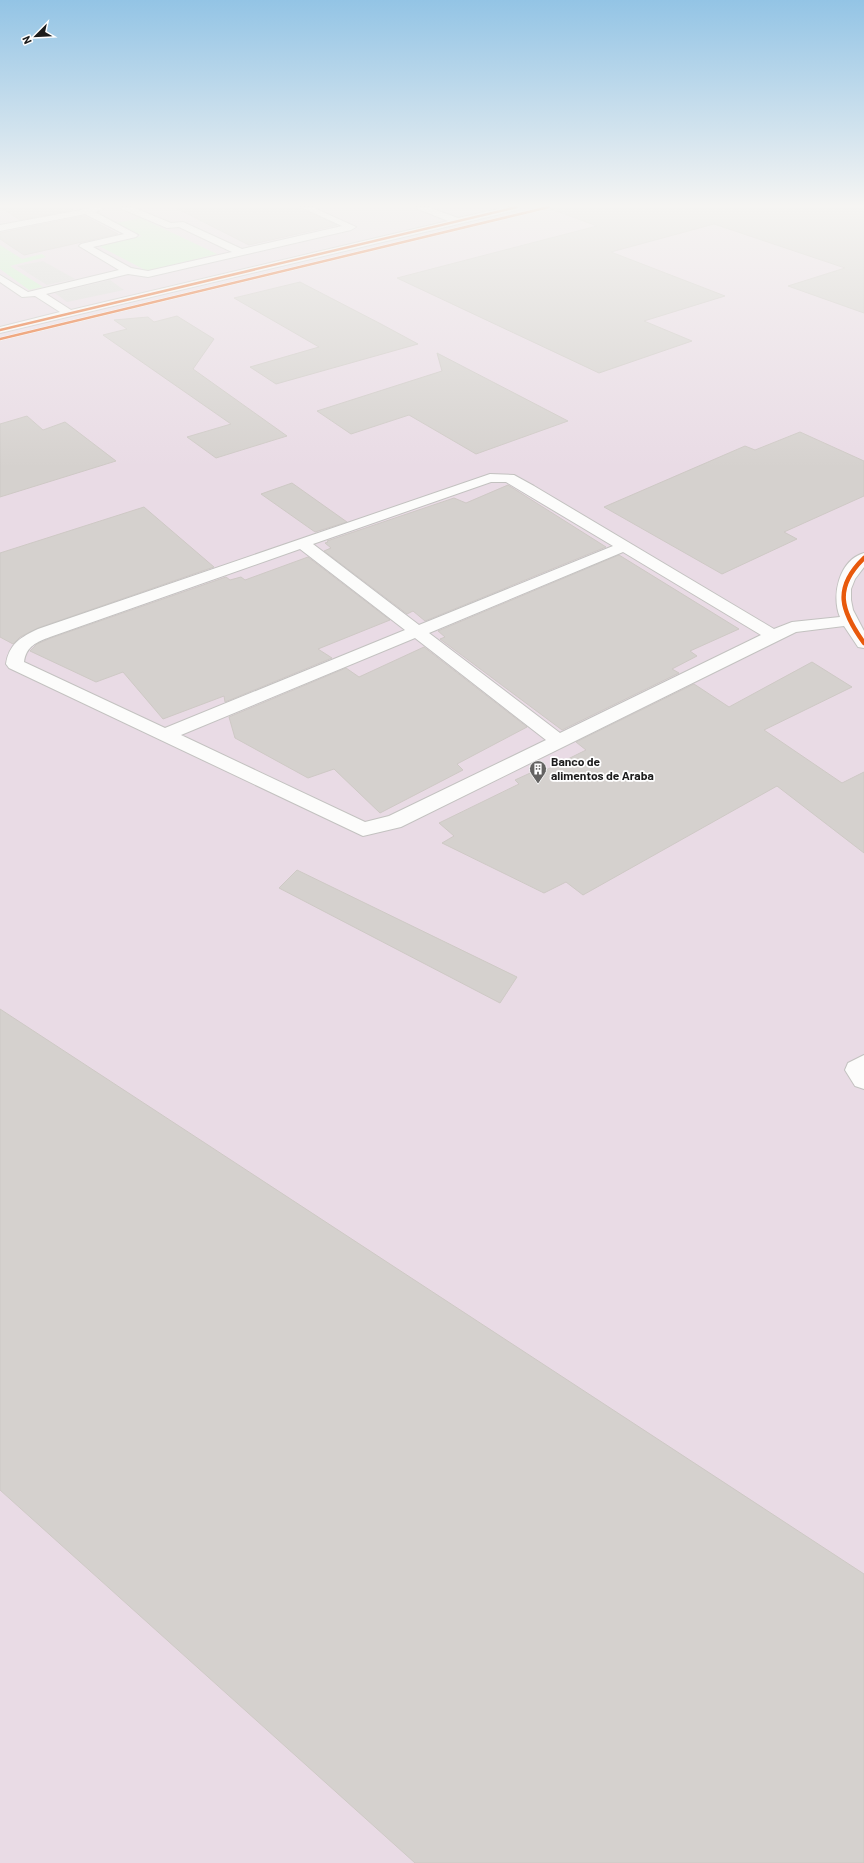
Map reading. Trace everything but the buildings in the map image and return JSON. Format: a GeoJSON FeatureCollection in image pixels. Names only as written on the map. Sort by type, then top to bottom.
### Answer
{"type":"FeatureCollection","features":[{"type":"Feature","properties":{"kind":"street"},"geometry":{"type":"LineString","coordinates":[[38,294],[70,314]]}},
{"type":"Feature","properties":{"kind":"street"},"geometry":{"type":"LineString","coordinates":[[0,330],[153,294]]}},
{"type":"Feature","properties":{"kind":"street"},"geometry":{"type":"LineString","coordinates":[[774,636],[509,478],[490,478],[44,633],[24,643],[15,652],[15,664],[363,829],[394,822],[558,741],[774,636],[792,627],[848,621]]}},
{"type":"Feature","properties":{"kind":"street"},"geometry":{"type":"LineString","coordinates":[[302,543],[558,741]]}},
{"type":"Feature","properties":{"kind":"street"},"geometry":{"type":"LineString","coordinates":[[165,735],[625,546]]}},
{"type":"Feature","properties":{"kind":"street"},"geometry":{"type":"LineString","coordinates":[[864,558],[853,569],[843,590],[843,605],[848,621],[864,642]]}},
{"type":"Feature","properties":{"kind":"street"},"geometry":{"type":"LineString","coordinates":[[864,1065],[857,1070],[864,1079]]}},
{"type":"Feature","properties":{"kind":"shaded area"},"geometry":{"type":"Polygon","coordinates":[[[0,294],[864,294],[864,1863],[0,1863],[0,294]]]}},
{"type":"Feature","properties":{"kind":"shaded area"},"geometry":{"type":"Polygon","coordinates":[[[56,294],[105,294],[67,302],[56,294]]]}},
{"type":"Feature","properties":{"kind":"cycle path"},"geometry":{"type":"LineString","coordinates":[[0,330],[152,294]]}},
{"type":"Feature","properties":{"kind":"cycle path"},"geometry":{"type":"LineString","coordinates":[[0,339],[187,294]]}},
{"type":"Feature","properties":{"kind":"cycle path"},"geometry":{"type":"LineString","coordinates":[[864,558],[854,568],[843,589],[845,610],[856,632],[864,643]]}},
{"type":"Feature","properties":{"kind":"place","name":"Banco de alimentos de Araba"},"geometry":{"type":"Point","coordinates":[538,784]}}]}
